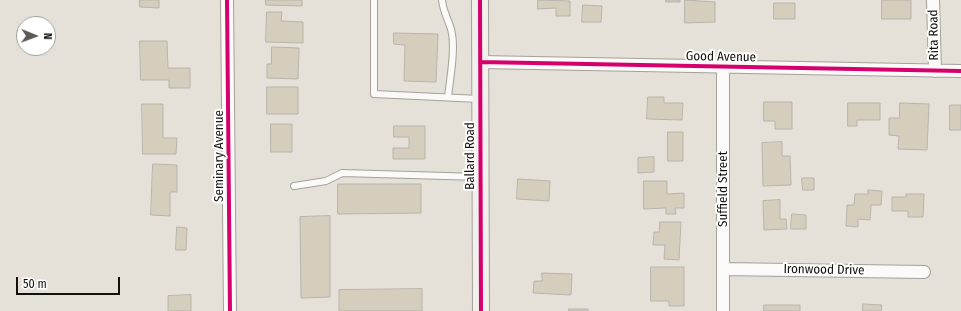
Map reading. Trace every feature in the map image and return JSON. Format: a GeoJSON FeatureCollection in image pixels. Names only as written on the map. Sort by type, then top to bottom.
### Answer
{"type":"FeatureCollection","features":[{"type":"Feature","properties":{"kind":"street","name":"Seminary Avenue"},"geometry":{"type":"LineString","coordinates":[[227,0],[230,311]]}},
{"type":"Feature","properties":{"kind":"street","name":"Ballard Road"},"geometry":{"type":"LineString","coordinates":[[480,0],[481,311]]}},
{"type":"Feature","properties":{"kind":"street","name":"Rita Road"},"geometry":{"type":"LineString","coordinates":[[933,0],[935,71]]}},
{"type":"Feature","properties":{"kind":"street","name":"Good Avenue"},"geometry":{"type":"LineString","coordinates":[[480,62],[961,71]]}},
{"type":"Feature","properties":{"kind":"street","name":"Suffield Street"},"geometry":{"type":"LineString","coordinates":[[723,67],[723,311]]}},
{"type":"Feature","properties":{"kind":"street","name":"Ironwood Drive"},"geometry":{"type":"LineString","coordinates":[[723,269],[924,272]]}},
{"type":"Feature","properties":{"kind":"lane"},"geometry":{"type":"LineString","coordinates":[[374,0],[374,94],[480,99]]}},
{"type":"Feature","properties":{"kind":"lane"},"geometry":{"type":"LineString","coordinates":[[442,0],[443,13],[451,30],[452,55],[448,97]]}},
{"type":"Feature","properties":{"kind":"lane"},"geometry":{"type":"LineString","coordinates":[[294,186],[326,181],[342,173],[480,177]]}},
{"type":"Feature","properties":{"kind":"building"},"geometry":{"type":"Polygon","coordinates":[[[140,0],[159,0],[159,8],[140,7],[140,0]]]}},
{"type":"Feature","properties":{"kind":"building"},"geometry":{"type":"Polygon","coordinates":[[[266,0],[302,0],[302,6],[266,5],[266,0]]]}},
{"type":"Feature","properties":{"kind":"building"},"geometry":{"type":"Polygon","coordinates":[[[538,0],[570,1],[570,16],[556,16],[556,8],[538,9],[538,0]]]}},
{"type":"Feature","properties":{"kind":"building"},"geometry":{"type":"Polygon","coordinates":[[[666,0],[680,0],[680,2],[666,2],[666,0]]]}},
{"type":"Feature","properties":{"kind":"building"},"geometry":{"type":"Polygon","coordinates":[[[685,0],[715,2],[715,22],[685,23],[685,0]]]}},
{"type":"Feature","properties":{"kind":"building"},"geometry":{"type":"Polygon","coordinates":[[[882,0],[911,0],[911,19],[882,19],[882,0]]]}},
{"type":"Feature","properties":{"kind":"building"},"geometry":{"type":"Polygon","coordinates":[[[774,3],[795,3],[795,19],[774,19],[774,3]]]}},
{"type":"Feature","properties":{"kind":"building"},"geometry":{"type":"Polygon","coordinates":[[[583,5],[602,6],[601,22],[582,22],[583,5]]]}},
{"type":"Feature","properties":{"kind":"building"},"geometry":{"type":"Polygon","coordinates":[[[267,12],[282,12],[281,21],[303,22],[303,43],[266,42],[267,12]]]}},
{"type":"Feature","properties":{"kind":"building"},"geometry":{"type":"Polygon","coordinates":[[[394,33],[438,34],[436,82],[404,81],[405,45],[394,44],[394,33]]]}},
{"type":"Feature","properties":{"kind":"building"},"geometry":{"type":"Polygon","coordinates":[[[140,41],[167,41],[168,68],[190,68],[190,88],[169,88],[169,80],[141,80],[140,41]]]}},
{"type":"Feature","properties":{"kind":"building"},"geometry":{"type":"Polygon","coordinates":[[[272,47],[299,48],[298,79],[267,78],[267,64],[271,64],[272,47]]]}},
{"type":"Feature","properties":{"kind":"building"},"geometry":{"type":"Polygon","coordinates":[[[267,87],[298,87],[298,114],[267,114],[267,87]]]}},
{"type":"Feature","properties":{"kind":"building"},"geometry":{"type":"Polygon","coordinates":[[[648,97],[664,97],[664,103],[683,103],[682,120],[647,119],[648,97]]]}},
{"type":"Feature","properties":{"kind":"building"},"geometry":{"type":"Polygon","coordinates":[[[764,102],[792,102],[792,129],[775,129],[775,121],[764,121],[764,102]]]}},
{"type":"Feature","properties":{"kind":"building"},"geometry":{"type":"Polygon","coordinates":[[[848,103],[880,103],[880,120],[857,120],[857,126],[848,126],[848,103]]]}},
{"type":"Feature","properties":{"kind":"building"},"geometry":{"type":"Polygon","coordinates":[[[900,103],[929,104],[927,150],[898,149],[899,136],[889,135],[889,118],[899,118],[900,103]]]}},
{"type":"Feature","properties":{"kind":"building"},"geometry":{"type":"Polygon","coordinates":[[[142,104],[163,104],[163,138],[177,138],[176,154],[143,154],[142,104]]]}},
{"type":"Feature","properties":{"kind":"building"},"geometry":{"type":"Polygon","coordinates":[[[950,105],[961,105],[961,130],[950,130],[950,105]]]}},
{"type":"Feature","properties":{"kind":"building"},"geometry":{"type":"Polygon","coordinates":[[[271,124],[292,124],[292,152],[271,152],[271,124]]]}},
{"type":"Feature","properties":{"kind":"building"},"geometry":{"type":"Polygon","coordinates":[[[394,126],[425,126],[425,159],[393,159],[393,148],[409,148],[409,137],[394,137],[394,126]]]}},
{"type":"Feature","properties":{"kind":"building"},"geometry":{"type":"Polygon","coordinates":[[[668,132],[683,132],[683,161],[668,161],[668,132]]]}},
{"type":"Feature","properties":{"kind":"building"},"geometry":{"type":"Polygon","coordinates":[[[782,142],[782,156],[790,156],[791,185],[763,186],[762,143],[782,142]]]}},
{"type":"Feature","properties":{"kind":"building"},"geometry":{"type":"Polygon","coordinates":[[[654,157],[654,172],[638,173],[638,158],[654,157]]]}},
{"type":"Feature","properties":{"kind":"building"},"geometry":{"type":"Polygon","coordinates":[[[153,164],[177,165],[177,192],[170,192],[170,216],[151,215],[153,164]]]}},
{"type":"Feature","properties":{"kind":"building"},"geometry":{"type":"Polygon","coordinates":[[[802,178],[814,178],[814,190],[803,190],[802,178]]]}},
{"type":"Feature","properties":{"kind":"building"},"geometry":{"type":"Polygon","coordinates":[[[518,179],[550,181],[549,201],[517,199],[518,179]]]}},
{"type":"Feature","properties":{"kind":"building"},"geometry":{"type":"Polygon","coordinates":[[[644,181],[667,181],[667,194],[684,193],[684,208],[675,208],[676,214],[666,214],[666,208],[644,209],[644,181]]]}},
{"type":"Feature","properties":{"kind":"building"},"geometry":{"type":"Polygon","coordinates":[[[338,184],[421,184],[421,213],[338,214],[338,184]]]}},
{"type":"Feature","properties":{"kind":"building"},"geometry":{"type":"Polygon","coordinates":[[[868,190],[882,191],[881,205],[871,205],[870,220],[858,219],[858,227],[846,226],[847,205],[854,205],[855,194],[868,194],[868,190]]]}},
{"type":"Feature","properties":{"kind":"building"},"geometry":{"type":"Polygon","coordinates":[[[906,194],[924,194],[923,217],[908,217],[908,211],[892,211],[892,197],[906,197],[906,194]]]}},
{"type":"Feature","properties":{"kind":"building"},"geometry":{"type":"Polygon","coordinates":[[[780,200],[780,219],[786,219],[787,229],[764,230],[763,201],[780,200]]]}},
{"type":"Feature","properties":{"kind":"building"},"geometry":{"type":"Polygon","coordinates":[[[792,214],[806,215],[806,229],[791,229],[792,214]]]}},
{"type":"Feature","properties":{"kind":"building"},"geometry":{"type":"Polygon","coordinates":[[[330,216],[330,297],[301,298],[300,217],[330,216]]]}},
{"type":"Feature","properties":{"kind":"building"},"geometry":{"type":"Polygon","coordinates":[[[660,222],[681,222],[679,260],[664,259],[665,245],[653,245],[654,232],[659,232],[660,222]]]}},
{"type":"Feature","properties":{"kind":"building"},"geometry":{"type":"Polygon","coordinates":[[[177,227],[187,228],[186,250],[176,250],[177,227]]]}},
{"type":"Feature","properties":{"kind":"building"},"geometry":{"type":"Polygon","coordinates":[[[651,267],[684,267],[684,306],[669,306],[669,301],[651,301],[651,267]]]}},
{"type":"Feature","properties":{"kind":"building"},"geometry":{"type":"Polygon","coordinates":[[[542,273],[572,274],[571,295],[533,293],[534,281],[542,281],[542,273]]]}},
{"type":"Feature","properties":{"kind":"building"},"geometry":{"type":"Polygon","coordinates":[[[422,289],[422,311],[339,311],[339,290],[422,289]]]}},
{"type":"Feature","properties":{"kind":"building"},"geometry":{"type":"Polygon","coordinates":[[[191,295],[191,311],[168,311],[168,296],[191,295]]]}},
{"type":"Feature","properties":{"kind":"building"},"geometry":{"type":"Polygon","coordinates":[[[863,304],[882,305],[881,311],[863,311],[863,304]]]}},
{"type":"Feature","properties":{"kind":"building"},"geometry":{"type":"Polygon","coordinates":[[[764,305],[800,305],[800,311],[764,311],[764,305]]]}},
{"type":"Feature","properties":{"kind":"building"},"geometry":{"type":"Polygon","coordinates":[[[569,309],[588,309],[588,311],[569,311],[569,309]]]}},
{"type":"Feature","properties":{"kind":"cycle path"},"geometry":{"type":"LineString","coordinates":[[227,0],[230,311]]}},
{"type":"Feature","properties":{"kind":"cycle path"},"geometry":{"type":"LineString","coordinates":[[480,0],[481,311]]}},
{"type":"Feature","properties":{"kind":"cycle path"},"geometry":{"type":"LineString","coordinates":[[480,62],[961,71]]}}]}
